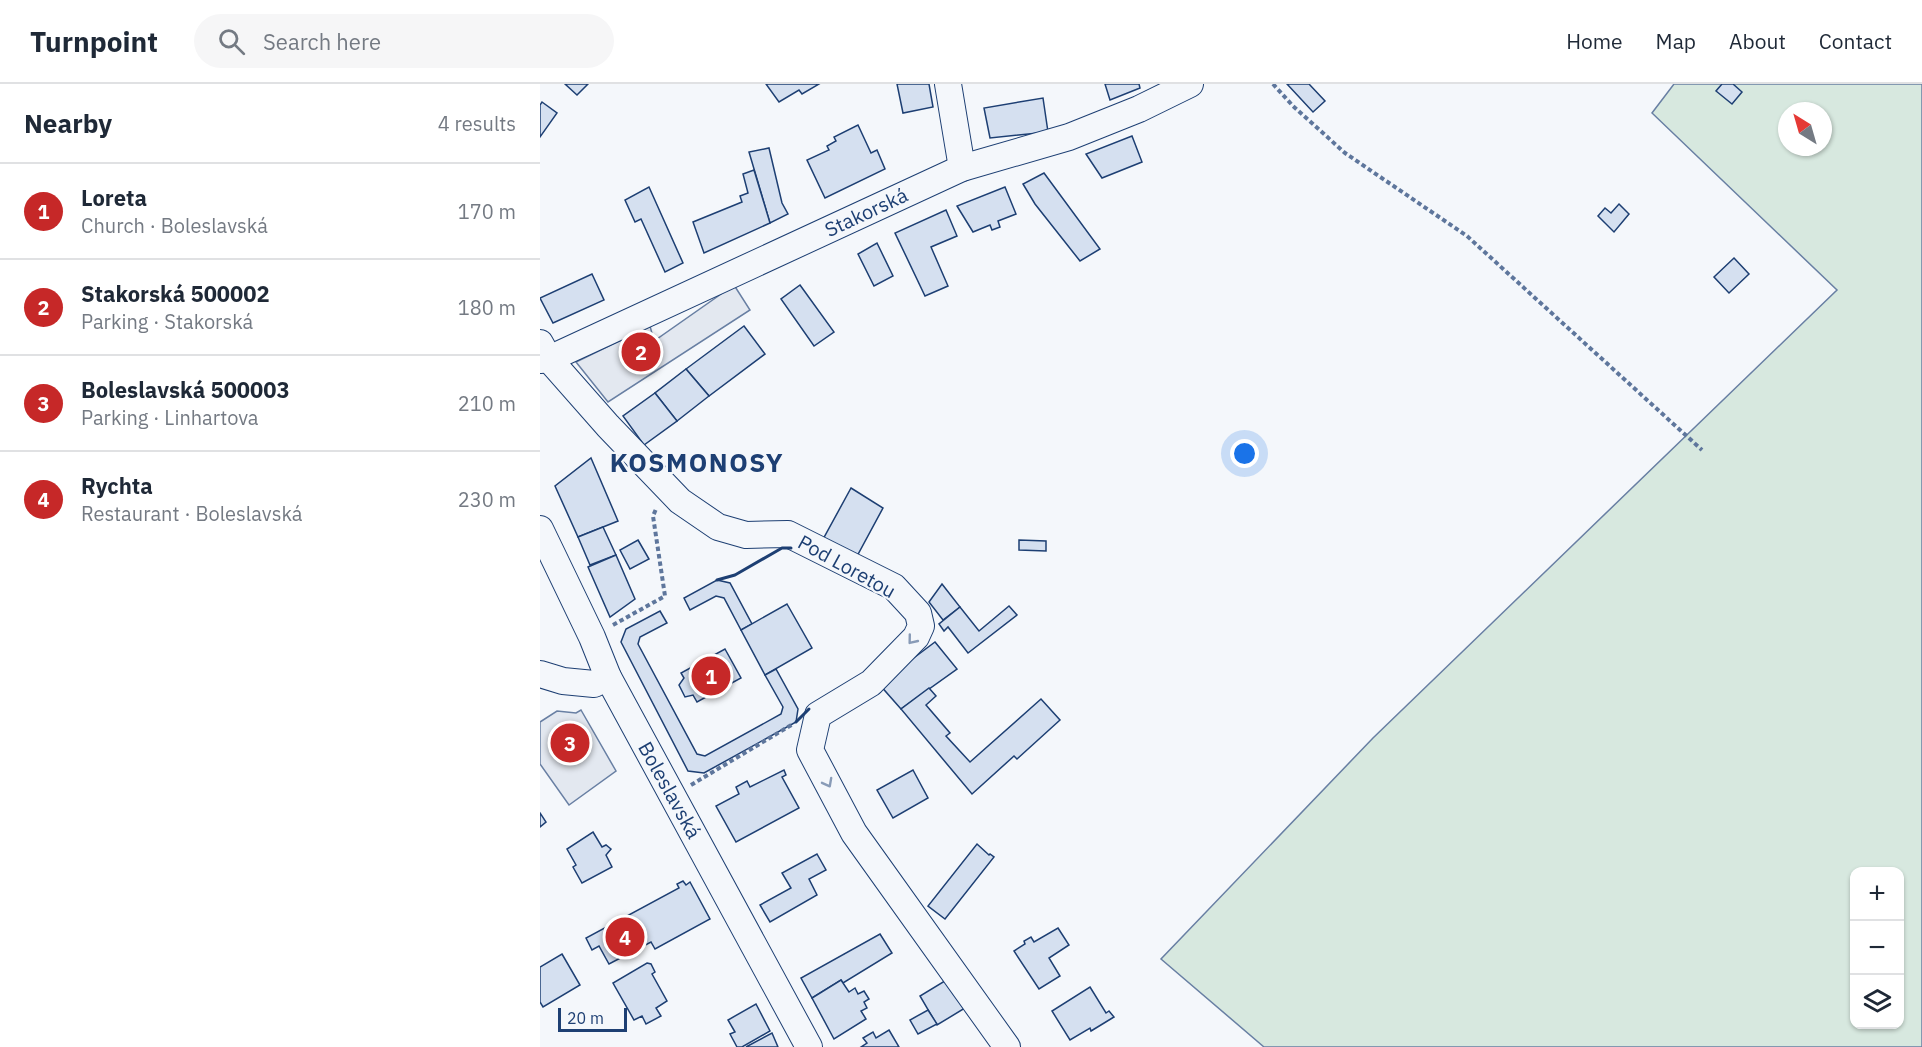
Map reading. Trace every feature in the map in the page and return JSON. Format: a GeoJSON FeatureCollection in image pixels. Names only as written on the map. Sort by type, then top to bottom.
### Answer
{"type":"FeatureCollection","features":[{"type":"Feature","properties":{"kind":"street"},"geometry":{"type":"LineString","coordinates":[[948,84],[962,168]]}},
{"type":"Feature","properties":{"kind":"street","name":"Stakorská"},"geometry":{"type":"LineString","coordinates":[[542,358],[962,168],[1069,137],[1139,109],[1190,84]]}},
{"type":"Feature","properties":{"kind":"street","name":"Pod Loretou"},"geometry":{"type":"LineString","coordinates":[[542,358],[680,501],[718,527],[746,535],[789,534],[894,587],[918,613],[921,626],[916,637],[886,668],[871,683],[818,715],[810,750],[854,833],[1007,1047]]}},
{"type":"Feature","properties":{"kind":"street","name":"Boleslavská"},"geometry":{"type":"LineString","coordinates":[[540,529],[592,637],[608,677],[809,1047]]}},
{"type":"Feature","properties":{"kind":"street"},"geometry":{"type":"LineString","coordinates":[[540,674],[563,681],[594,684],[608,677]]}},
{"type":"Feature","properties":{"kind":"path"},"geometry":{"type":"LineString","coordinates":[[1273,84],[1293,106],[1345,153],[1467,236],[1702,450]]}},
{"type":"Feature","properties":{"kind":"path"},"geometry":{"type":"LineString","coordinates":[[609,627],[665,596],[653,516],[666,487]]}},
{"type":"Feature","properties":{"kind":"path"},"geometry":{"type":"LineString","coordinates":[[690,785],[796,722]]}},
{"type":"Feature","properties":{"kind":"shaded area"},"geometry":{"type":"Polygon","coordinates":[[[1674,84],[1922,84],[1922,1047],[1264,1047],[1161,959],[1373,738],[1837,290],[1652,113],[1674,84]]]}},
{"type":"Feature","properties":{"kind":"shaded area"},"geometry":{"type":"Polygon","coordinates":[[[734,285],[750,310],[608,402],[576,362],[650,326],[654,341],[734,285]]]}},
{"type":"Feature","properties":{"kind":"shaded area"},"geometry":{"type":"Polygon","coordinates":[[[581,710],[616,771],[569,805],[540,764],[540,722],[557,711],[576,713],[581,710]]]}},
{"type":"Feature","properties":{"kind":"building"},"geometry":{"type":"Polygon","coordinates":[[[565,84],[588,84],[577,95],[565,84]]]}},
{"type":"Feature","properties":{"kind":"building"},"geometry":{"type":"Polygon","coordinates":[[[766,84],[819,84],[802,94],[799,90],[779,102],[766,84]]]}},
{"type":"Feature","properties":{"kind":"building"},"geometry":{"type":"Polygon","coordinates":[[[897,84],[929,84],[933,107],[903,113],[897,84]]]}},
{"type":"Feature","properties":{"kind":"building"},"geometry":{"type":"Polygon","coordinates":[[[1105,84],[1139,84],[1140,88],[1110,100],[1105,84]]]}},
{"type":"Feature","properties":{"kind":"building"},"geometry":{"type":"Polygon","coordinates":[[[1287,84],[1309,84],[1325,101],[1313,112],[1287,84]]]}},
{"type":"Feature","properties":{"kind":"building"},"geometry":{"type":"Polygon","coordinates":[[[1722,84],[1733,84],[1742,92],[1732,104],[1716,91],[1722,84]]]}},
{"type":"Feature","properties":{"kind":"building"},"geometry":{"type":"Polygon","coordinates":[[[1043,98],[1048,132],[990,138],[984,108],[1043,98]]]}},
{"type":"Feature","properties":{"kind":"building"},"geometry":{"type":"Polygon","coordinates":[[[542,102],[557,113],[540,137],[540,105],[542,102]]]}},
{"type":"Feature","properties":{"kind":"building"},"geometry":{"type":"Polygon","coordinates":[[[858,125],[871,153],[877,150],[885,169],[825,198],[807,160],[829,150],[827,146],[836,141],[834,137],[858,125]]]}},
{"type":"Feature","properties":{"kind":"building"},"geometry":{"type":"Polygon","coordinates":[[[1132,136],[1142,162],[1102,178],[1086,154],[1132,136]]]}},
{"type":"Feature","properties":{"kind":"building"},"geometry":{"type":"Polygon","coordinates":[[[769,148],[782,203],[788,214],[770,223],[749,152],[769,148]]]}},
{"type":"Feature","properties":{"kind":"building"},"geometry":{"type":"Polygon","coordinates":[[[754,170],[770,223],[704,253],[693,222],[742,202],[740,196],[748,193],[743,174],[754,170]]]}},
{"type":"Feature","properties":{"kind":"building"},"geometry":{"type":"Polygon","coordinates":[[[1044,173],[1100,249],[1080,261],[1035,204],[1023,184],[1044,173]]]}},
{"type":"Feature","properties":{"kind":"building"},"geometry":{"type":"Polygon","coordinates":[[[649,187],[683,263],[665,272],[641,219],[635,222],[625,200],[649,187]]]}},
{"type":"Feature","properties":{"kind":"building"},"geometry":{"type":"Polygon","coordinates":[[[1005,187],[1016,214],[998,221],[1000,227],[992,230],[990,225],[973,232],[957,206],[1005,187]]]}},
{"type":"Feature","properties":{"kind":"building"},"geometry":{"type":"Polygon","coordinates":[[[1619,204],[1629,214],[1614,232],[1598,216],[1605,208],[1611,213],[1619,204]]]}},
{"type":"Feature","properties":{"kind":"building"},"geometry":{"type":"Polygon","coordinates":[[[946,210],[957,236],[931,247],[948,286],[925,296],[895,233],[946,210]]]}},
{"type":"Feature","properties":{"kind":"building"},"geometry":{"type":"Polygon","coordinates":[[[877,243],[893,276],[874,286],[858,254],[877,243]]]}},
{"type":"Feature","properties":{"kind":"building"},"geometry":{"type":"Polygon","coordinates":[[[1734,258],[1749,274],[1729,293],[1714,277],[1734,258]]]}},
{"type":"Feature","properties":{"kind":"building"},"geometry":{"type":"Polygon","coordinates":[[[592,274],[604,300],[553,323],[540,298],[592,274]]]}},
{"type":"Feature","properties":{"kind":"building"},"geometry":{"type":"Polygon","coordinates":[[[800,285],[834,332],[814,346],[781,299],[800,285]]]}},
{"type":"Feature","properties":{"kind":"building"},"geometry":{"type":"Polygon","coordinates":[[[744,326],[765,354],[709,396],[686,369],[744,326]]]}},
{"type":"Feature","properties":{"kind":"building"},"geometry":{"type":"Polygon","coordinates":[[[686,369],[709,396],[677,421],[655,393],[686,369]]]}},
{"type":"Feature","properties":{"kind":"building"},"geometry":{"type":"Polygon","coordinates":[[[655,393],[677,421],[644,445],[623,416],[655,393]]]}},
{"type":"Feature","properties":{"kind":"building"},"geometry":{"type":"Polygon","coordinates":[[[591,458],[618,521],[578,537],[555,486],[591,458]]]}},
{"type":"Feature","properties":{"kind":"building"},"geometry":{"type":"Polygon","coordinates":[[[851,488],[883,508],[856,558],[821,543],[851,488]]]}},
{"type":"Feature","properties":{"kind":"building"},"geometry":{"type":"Polygon","coordinates":[[[603,527],[616,555],[590,565],[578,537],[603,527]]]}},
{"type":"Feature","properties":{"kind":"building"},"geometry":{"type":"Polygon","coordinates":[[[638,540],[649,559],[630,569],[620,550],[638,540]]]}},
{"type":"Feature","properties":{"kind":"building"},"geometry":{"type":"Polygon","coordinates":[[[1019,540],[1046,541],[1046,551],[1019,550],[1019,540]]]}},
{"type":"Feature","properties":{"kind":"building"},"geometry":{"type":"Polygon","coordinates":[[[616,555],[635,599],[610,617],[588,567],[616,555]]]}},
{"type":"Feature","properties":{"kind":"building"},"geometry":{"type":"Polygon","coordinates":[[[717,580],[730,583],[752,624],[741,630],[724,598],[716,596],[690,610],[684,598],[717,580]]]}},
{"type":"Feature","properties":{"kind":"building"},"geometry":{"type":"Polygon","coordinates":[[[942,584],[960,607],[943,620],[929,602],[942,584]]]}},
{"type":"Feature","properties":{"kind":"building"},"geometry":{"type":"Polygon","coordinates":[[[787,604],[812,648],[765,675],[741,630],[787,604]]]}},
{"type":"Feature","properties":{"kind":"building"},"geometry":{"type":"Polygon","coordinates":[[[1009,606],[1017,615],[968,653],[948,627],[944,631],[939,624],[960,607],[979,631],[1009,606]]]}},
{"type":"Feature","properties":{"kind":"building"},"geometry":{"type":"Polygon","coordinates":[[[660,611],[667,623],[640,637],[638,644],[697,754],[705,756],[781,714],[783,707],[765,675],[776,669],[798,709],[796,722],[704,773],[688,771],[621,642],[626,629],[660,611]]]}},
{"type":"Feature","properties":{"kind":"building"},"geometry":{"type":"Polygon","coordinates":[[[935,642],[957,669],[901,709],[879,684],[935,642]]]}},
{"type":"Feature","properties":{"kind":"building"},"geometry":{"type":"Polygon","coordinates":[[[725,649],[741,678],[697,702],[693,695],[685,697],[679,685],[684,678],[681,673],[725,649]]]}},
{"type":"Feature","properties":{"kind":"building"},"geometry":{"type":"Polygon","coordinates":[[[929,688],[936,696],[926,705],[950,733],[946,736],[970,762],[1041,699],[1060,720],[1017,759],[1014,756],[972,794],[901,709],[929,688]]]}},
{"type":"Feature","properties":{"kind":"building"},"geometry":{"type":"Polygon","coordinates":[[[784,770],[786,775],[782,777],[799,808],[736,842],[716,806],[739,794],[736,787],[747,781],[750,787],[784,770]]]}},
{"type":"Feature","properties":{"kind":"building"},"geometry":{"type":"Polygon","coordinates":[[[913,770],[928,798],[893,818],[877,790],[913,770]]]}},
{"type":"Feature","properties":{"kind":"building"},"geometry":{"type":"Polygon","coordinates":[[[540,813],[546,822],[540,827],[540,813]]]}},
{"type":"Feature","properties":{"kind":"building"},"geometry":{"type":"Polygon","coordinates":[[[593,832],[602,847],[606,845],[611,849],[606,855],[612,867],[582,883],[567,849],[593,832]]]}},
{"type":"Feature","properties":{"kind":"building"},"geometry":{"type":"Polygon","coordinates":[[[977,844],[994,857],[945,919],[928,906],[977,844]]]}},
{"type":"Feature","properties":{"kind":"building"},"geometry":{"type":"Polygon","coordinates":[[[817,854],[826,870],[809,879],[817,895],[770,922],[760,905],[791,888],[782,873],[817,854]]]}},
{"type":"Feature","properties":{"kind":"building"},"geometry":{"type":"Polygon","coordinates":[[[683,881],[686,885],[690,882],[710,919],[655,949],[651,942],[609,964],[599,946],[592,950],[586,938],[679,888],[677,884],[683,881]]]}},
{"type":"Feature","properties":{"kind":"building"},"geometry":{"type":"Polygon","coordinates":[[[1058,928],[1069,945],[1049,958],[1060,976],[1039,989],[1014,951],[1031,937],[1034,942],[1058,928]]]}},
{"type":"Feature","properties":{"kind":"building"},"geometry":{"type":"Polygon","coordinates":[[[880,934],[892,953],[843,983],[841,980],[812,998],[801,978],[880,934]]]}},
{"type":"Feature","properties":{"kind":"building"},"geometry":{"type":"Polygon","coordinates":[[[562,954],[580,985],[543,1007],[540,1002],[540,967],[562,954]]]}},
{"type":"Feature","properties":{"kind":"building"},"geometry":{"type":"Polygon","coordinates":[[[647,963],[651,964],[655,972],[652,974],[667,1001],[656,1008],[661,1016],[646,1024],[642,1016],[634,1020],[613,983],[647,963]]]}},
{"type":"Feature","properties":{"kind":"building"},"geometry":{"type":"Polygon","coordinates":[[[948,979],[965,1008],[937,1025],[920,996],[948,979]]]}},
{"type":"Feature","properties":{"kind":"building"},"geometry":{"type":"Polygon","coordinates":[[[841,980],[849,992],[855,988],[858,994],[864,991],[869,999],[864,1002],[867,1008],[861,1011],[866,1019],[834,1039],[812,998],[841,980]]]}},
{"type":"Feature","properties":{"kind":"building"},"geometry":{"type":"Polygon","coordinates":[[[1090,987],[1106,1013],[1109,1011],[1114,1017],[1070,1040],[1052,1011],[1090,987]]]}},
{"type":"Feature","properties":{"kind":"building"},"geometry":{"type":"Polygon","coordinates":[[[756,1004],[770,1031],[742,1047],[737,1047],[730,1034],[735,1032],[728,1020],[756,1004]]]}},
{"type":"Feature","properties":{"kind":"building"},"geometry":{"type":"Polygon","coordinates":[[[928,1010],[937,1024],[918,1034],[910,1020],[928,1010]]]}},
{"type":"Feature","properties":{"kind":"building"},"geometry":{"type":"Polygon","coordinates":[[[889,1030],[899,1047],[861,1047],[867,1043],[863,1038],[873,1032],[876,1038],[889,1030]]]}},
{"type":"Feature","properties":{"kind":"building"},"geometry":{"type":"Polygon","coordinates":[[[772,1033],[778,1047],[746,1047],[772,1033]]]}},
{"type":"Feature","properties":{"kind":"wall"},"geometry":{"type":"LineString","coordinates":[[717,580],[735,575],[782,548],[791,548]]}},
{"type":"Feature","properties":{"kind":"wall"},"geometry":{"type":"LineString","coordinates":[[796,722],[809,709]]}},
{"type":"Feature","properties":{"kind":"place","name":"Stakorská 500002"},"geometry":{"type":"Point","coordinates":[641,352]}},
{"type":"Feature","properties":{"kind":"place","name":"Loreta"},"geometry":{"type":"Point","coordinates":[711,676]}},
{"type":"Feature","properties":{"kind":"place","name":"Boleslavská 500003"},"geometry":{"type":"Point","coordinates":[570,743]}},
{"type":"Feature","properties":{"kind":"place","name":"Rychta"},"geometry":{"type":"Point","coordinates":[625,937]}},
{"type":"Feature","properties":{"kind":"district","name":"KOSMONOSY"},"geometry":{"type":"Point","coordinates":[697,462]}}]}
